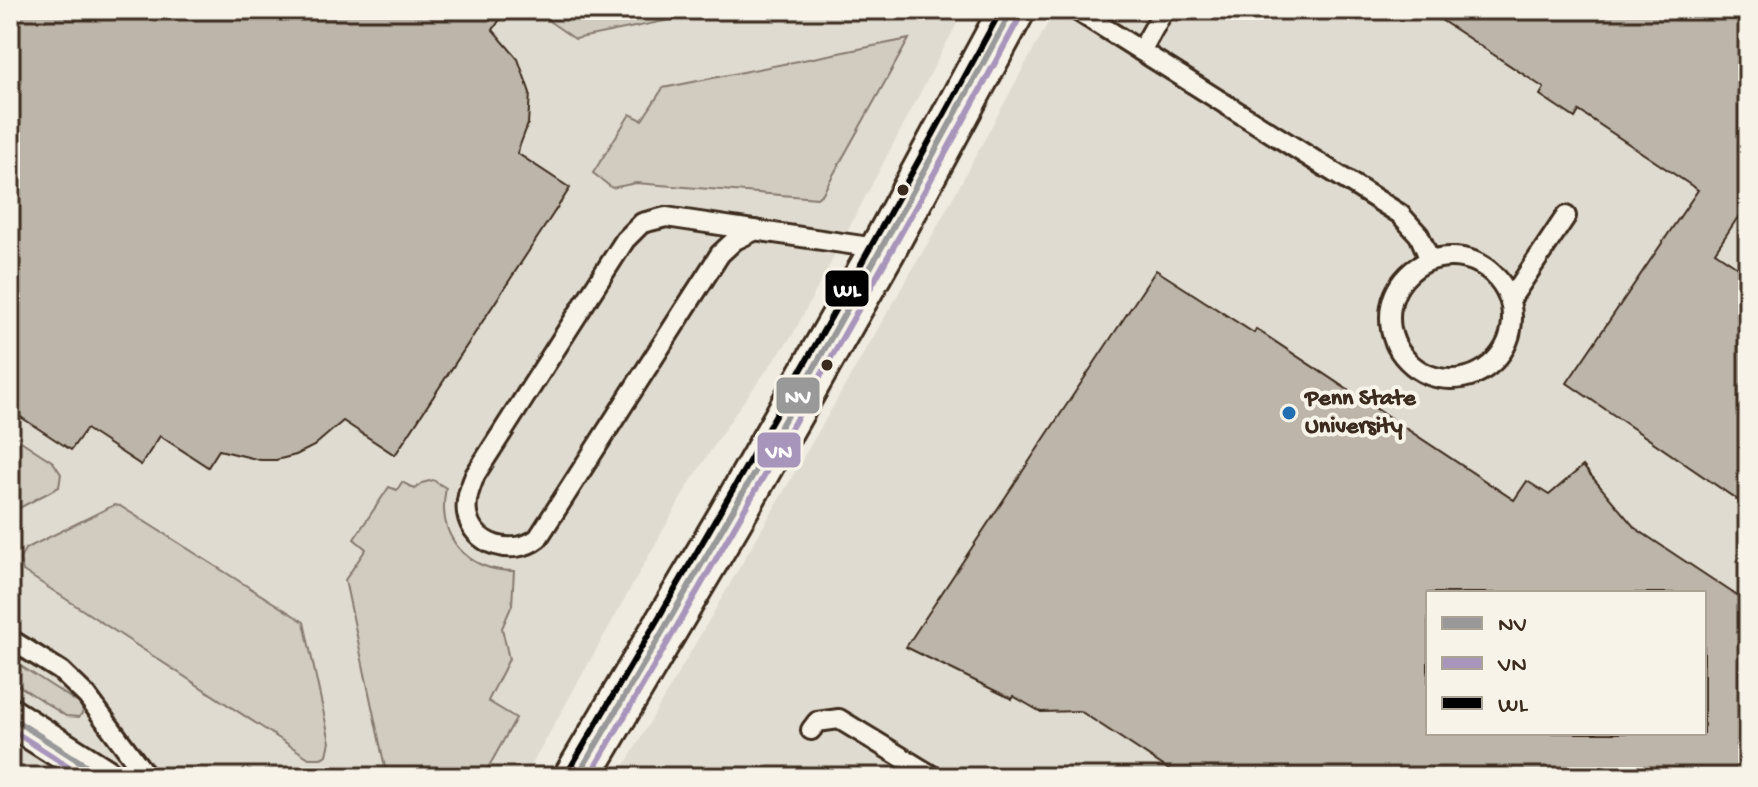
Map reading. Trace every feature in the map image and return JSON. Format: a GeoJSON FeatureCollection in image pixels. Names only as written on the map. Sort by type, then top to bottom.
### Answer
{"type":"FeatureCollection","features":[{"type":"Feature","properties":{"kind":"main road"},"geometry":{"type":"LineString","coordinates":[[577,777],[883,249],[1012,10]]}},
{"type":"Feature","properties":{"kind":"street"},"geometry":{"type":"LineString","coordinates":[[10,717],[104,777]]}},
{"type":"Feature","properties":{"kind":"lane"},"geometry":{"type":"LineString","coordinates":[[1076,10],[1400,214],[1419,235],[1430,260]]}},
{"type":"Feature","properties":{"kind":"lane"},"geometry":{"type":"LineString","coordinates":[[1141,51],[1164,10]]}},
{"type":"Feature","properties":{"kind":"lane"},"geometry":{"type":"LineString","coordinates":[[1510,300],[1566,216]]}},
{"type":"Feature","properties":{"kind":"lane"},"geometry":{"type":"LineString","coordinates":[[756,230],[735,240],[720,254],[538,538],[521,548],[512,548],[480,537],[469,521],[467,510],[475,475],[631,233],[642,223],[666,217],[756,230],[883,249]]}},
{"type":"Feature","properties":{"kind":"lane"},"geometry":{"type":"LineString","coordinates":[[1453,256],[1476,262],[1497,277],[1510,300],[1512,324],[1505,347],[1490,365],[1469,376],[1446,379],[1423,372],[1404,358],[1393,337],[1390,314],[1396,291],[1410,272],[1430,260],[1453,256]]}},
{"type":"Feature","properties":{"kind":"lane"},"geometry":{"type":"LineString","coordinates":[[10,639],[61,671],[87,696],[147,777]]}},
{"type":"Feature","properties":{"kind":"lane"},"geometry":{"type":"LineString","coordinates":[[811,730],[817,722],[839,719],[934,777]]}},
{"type":"Feature","properties":{"kind":"shaded area"},"geometry":{"type":"Polygon","coordinates":[[[10,10],[964,10],[792,336],[738,409],[689,484],[525,777],[10,777],[10,10]]]}},
{"type":"Feature","properties":{"kind":"shaded area"},"geometry":{"type":"Polygon","coordinates":[[[528,10],[719,10],[575,39],[528,10]]]}},
{"type":"Feature","properties":{"kind":"shaded area","name":"Penn State University"},"geometry":{"type":"Polygon","coordinates":[[[1055,10],[1748,10],[1748,777],[618,777],[933,234],[1055,10]]]}},
{"type":"Feature","properties":{"kind":"shaded area"},"geometry":{"type":"Polygon","coordinates":[[[909,39],[823,193],[817,198],[636,183],[612,188],[593,173],[630,114],[642,120],[663,88],[909,39]]]}},
{"type":"Feature","properties":{"kind":"shaded area"},"geometry":{"type":"Polygon","coordinates":[[[10,434],[53,462],[61,474],[59,487],[10,513],[10,434]]]}},
{"type":"Feature","properties":{"kind":"shaded area"},"geometry":{"type":"Polygon","coordinates":[[[433,480],[446,488],[446,521],[458,548],[482,565],[514,571],[512,605],[502,628],[509,659],[488,701],[516,718],[483,777],[387,777],[345,580],[366,549],[354,539],[389,487],[397,490],[402,482],[415,489],[433,480]]]}},
{"type":"Feature","properties":{"kind":"shaded area"},"geometry":{"type":"Polygon","coordinates":[[[114,505],[304,622],[330,742],[327,755],[309,758],[23,571],[20,559],[25,549],[114,505]]]}},
{"type":"Feature","properties":{"kind":"shaded area"},"geometry":{"type":"Polygon","coordinates":[[[10,659],[80,704],[83,712],[79,717],[66,716],[10,680],[10,659]]]}},
{"type":"Feature","properties":{"kind":"building"},"geometry":{"type":"Polygon","coordinates":[[[10,10],[506,10],[493,30],[518,59],[530,93],[528,124],[517,153],[570,188],[395,455],[343,421],[314,446],[296,455],[260,460],[219,450],[208,467],[160,436],[141,465],[86,429],[71,450],[10,410],[10,10]]]}},
{"type":"Feature","properties":{"kind":"building"},"geometry":{"type":"Polygon","coordinates":[[[1426,10],[1748,10],[1748,202],[1715,252],[1748,274],[1748,507],[1567,383],[1698,190],[1579,111],[1575,118],[1540,95],[1544,88],[1426,10]]]}},
{"type":"Feature","properties":{"kind":"building"},"geometry":{"type":"Polygon","coordinates":[[[1156,270],[1254,333],[1256,329],[1514,500],[1527,481],[1549,495],[1583,466],[1635,528],[1748,603],[1748,754],[1733,777],[1180,777],[1080,711],[1041,712],[1013,696],[1012,699],[906,647],[1156,270]]]}},
{"type":"Feature","properties":{"kind":"transit line","name":"WL"},"geometry":{"type":"LineString","coordinates":[[568,772],[788,393],[1001,10]]}},
{"type":"Feature","properties":{"kind":"transit line","name":"NV"},"geometry":{"type":"LineString","coordinates":[[577,777],[798,396],[1012,10]]}},
{"type":"Feature","properties":{"kind":"transit line","name":"VN"},"geometry":{"type":"LineString","coordinates":[[589,777],[808,398],[1021,15]]}},
{"type":"Feature","properties":{"kind":"transit line","name":"NV"},"geometry":{"type":"LineString","coordinates":[[10,717],[104,777]]}},
{"type":"Feature","properties":{"kind":"transit line","name":"VN"},"geometry":{"type":"LineString","coordinates":[[10,729],[85,777]]}},
{"type":"Feature","properties":{"kind":"place","name":"Penn State University"},"geometry":{"type":"Point","coordinates":[1289,413]}}]}
